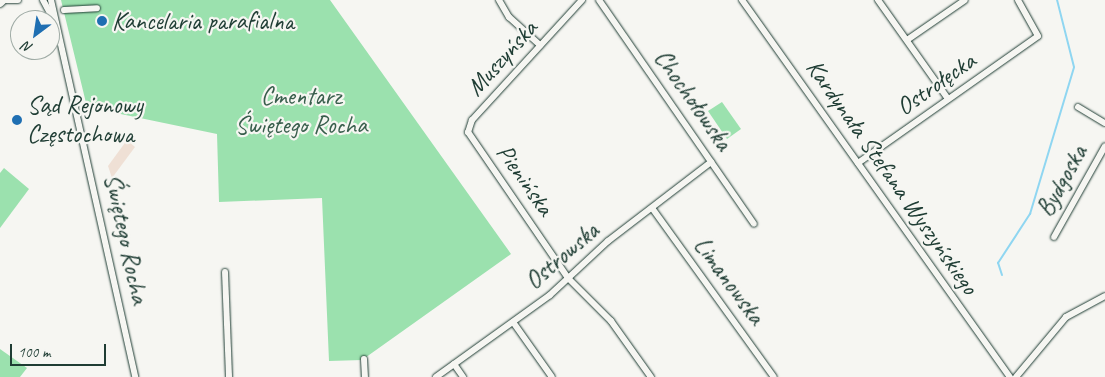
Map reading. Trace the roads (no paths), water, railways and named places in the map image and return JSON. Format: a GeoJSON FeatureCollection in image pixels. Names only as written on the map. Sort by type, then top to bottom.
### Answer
{"type":"FeatureCollection","features":[{"type":"Feature","properties":{"kind":"main road"},"geometry":{"type":"LineString","coordinates":[[0,3],[3,0]]}},
{"type":"Feature","properties":{"kind":"street"},"geometry":{"type":"LineString","coordinates":[[3,0],[18,0]]}},
{"type":"Feature","properties":{"kind":"street"},"geometry":{"type":"LineString","coordinates":[[499,0],[510,17],[540,45]]}},
{"type":"Feature","properties":{"kind":"street","name":"Muszyńska"},"geometry":{"type":"LineString","coordinates":[[472,120],[582,0]]}},
{"type":"Feature","properties":{"kind":"street","name":"Chochołowska"},"geometry":{"type":"LineString","coordinates":[[599,0],[754,224]]}},
{"type":"Feature","properties":{"kind":"street","name":"Kardynała Stefana Wyszyńskiego"},"geometry":{"type":"LineString","coordinates":[[742,0],[1010,377]]}},
{"type":"Feature","properties":{"kind":"street"},"geometry":{"type":"LineString","coordinates":[[878,0],[948,99]]}},
{"type":"Feature","properties":{"kind":"street"},"geometry":{"type":"LineString","coordinates":[[907,40],[964,0]]}},
{"type":"Feature","properties":{"kind":"street","name":"Ostrołęcka"},"geometry":{"type":"LineString","coordinates":[[858,164],[1038,36],[1018,0]]}},
{"type":"Feature","properties":{"kind":"street"},"geometry":{"type":"LineString","coordinates":[[64,10],[97,8]]}},
{"type":"Feature","properties":{"kind":"street","name":"Świętego Rocha"},"geometry":{"type":"LineString","coordinates":[[60,45],[135,377]]}},
{"type":"Feature","properties":{"kind":"street","name":"Bydgoska"},"geometry":{"type":"LineString","coordinates":[[1078,107],[1105,123]]}},
{"type":"Feature","properties":{"kind":"street","name":"Pienińska"},"geometry":{"type":"LineString","coordinates":[[472,120],[468,132],[474,144],[568,278],[611,321],[652,377]]}},
{"type":"Feature","properties":{"kind":"street","name":"Bydgoska"},"geometry":{"type":"LineString","coordinates":[[1054,237],[1105,146]]}},
{"type":"Feature","properties":{"kind":"street","name":"Ostrowska"},"geometry":{"type":"LineString","coordinates":[[436,377],[513,322],[711,162]]}},
{"type":"Feature","properties":{"kind":"street","name":"Limanowska"},"geometry":{"type":"LineString","coordinates":[[652,208],[774,377]]}},
{"type":"Feature","properties":{"kind":"street"},"geometry":{"type":"LineString","coordinates":[[225,272],[229,377]]}},
{"type":"Feature","properties":{"kind":"street"},"geometry":{"type":"LineString","coordinates":[[1016,377],[1066,317],[1105,296]]}},
{"type":"Feature","properties":{"kind":"street"},"geometry":{"type":"LineString","coordinates":[[513,322],[552,377]]}},
{"type":"Feature","properties":{"kind":"street"},"geometry":{"type":"LineString","coordinates":[[364,359],[365,377]]}},
{"type":"Feature","properties":{"kind":"street"},"geometry":{"type":"LineString","coordinates":[[454,364],[463,377]]}},
{"type":"Feature","properties":{"kind":"waterway"},"geometry":{"type":"LineString","coordinates":[[1002,275],[998,263],[1030,214],[1074,67],[1057,0]]}},
{"type":"Feature","properties":{"kind":"place","name":"Kancelaria parafialna"},"geometry":{"type":"Point","coordinates":[102,21]}},
{"type":"Feature","properties":{"kind":"place","name":"Sąd Rejonowy Częstochowa"},"geometry":{"type":"Point","coordinates":[17,120]}},
{"type":"Feature","properties":{"kind":"park label","name":"Cmentarz Świętego Rocha"},"geometry":{"type":"Point","coordinates":[301,112]}}]}
